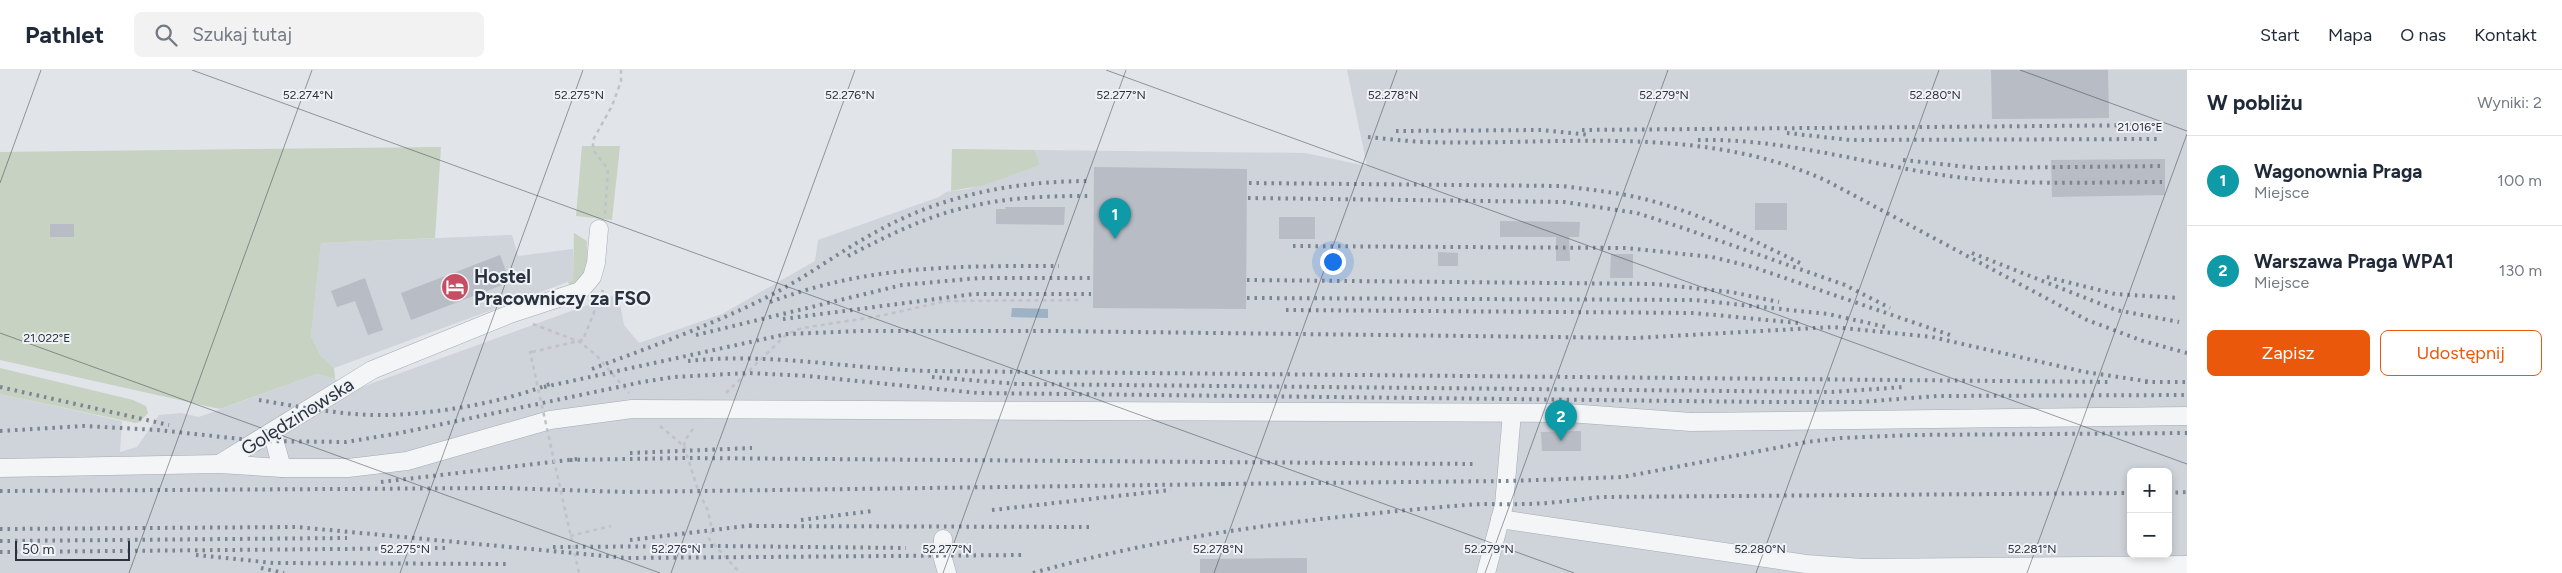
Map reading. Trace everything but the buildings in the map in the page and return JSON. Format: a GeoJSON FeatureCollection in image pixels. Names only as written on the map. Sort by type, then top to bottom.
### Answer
{"type":"FeatureCollection","features":[{"type":"Feature","properties":{"kind":"lane","name":"Golędzinowska"},"geometry":{"type":"LineString","coordinates":[[0,468],[219,464],[372,370],[510,314],[580,291],[592,277],[596,263],[601,225]]}},
{"type":"Feature","properties":{"kind":"lane"},"geometry":{"type":"LineString","coordinates":[[219,464],[282,468],[348,468],[407,460],[550,420],[642,408],[1512,413],[1568,414],[1691,422],[2187,416]]}},
{"type":"Feature","properties":{"kind":"lane"},"geometry":{"type":"LineString","coordinates":[[1486,573],[1504,505],[1512,413]]}},
{"type":"Feature","properties":{"kind":"lane"},"geometry":{"type":"LineString","coordinates":[[272,432],[282,468]]}},
{"type":"Feature","properties":{"kind":"lane"},"geometry":{"type":"LineString","coordinates":[[1500,519],[1806,564],[1862,568],[2187,565]]}},
{"type":"Feature","properties":{"kind":"lane"},"geometry":{"type":"LineString","coordinates":[[943,539],[942,555],[947,573]]}},
{"type":"Feature","properties":{"kind":"path"},"geometry":{"type":"LineString","coordinates":[[601,225],[608,168],[593,150],[594,140],[612,106],[622,70]]}},
{"type":"Feature","properties":{"kind":"path"},"geometry":{"type":"LineString","coordinates":[[740,573],[709,539],[712,530],[708,511],[698,490],[684,446],[685,440],[711,409],[787,334],[802,328],[880,316],[946,301],[1080,300]]}},
{"type":"Feature","properties":{"kind":"path"},"geometry":{"type":"LineString","coordinates":[[510,314],[580,342],[596,355],[642,408],[684,446]]}},
{"type":"Feature","properties":{"kind":"path"},"geometry":{"type":"LineString","coordinates":[[571,344],[530,352],[579,573]]}},
{"type":"Feature","properties":{"kind":"path"},"geometry":{"type":"LineString","coordinates":[[572,536],[611,526]]}},
{"type":"Feature","properties":{"kind":"shaded area"},"geometry":{"type":"Polygon","coordinates":[[[1347,70],[2187,70],[2187,573],[0,573],[0,394],[122,421],[120,452],[137,447],[159,415],[181,413],[199,417],[317,374],[362,387],[618,294],[624,325],[639,343],[722,314],[815,261],[818,240],[939,197],[946,192],[968,189],[1040,165],[1035,150],[1305,153],[1367,166],[1347,70]]]}},
{"type":"Feature","properties":{"kind":"shaded area"},"geometry":{"type":"Polygon","coordinates":[[[512,235],[518,256],[573,249],[573,280],[334,368],[321,356],[311,336],[321,243],[512,235]]]}},
{"type":"Feature","properties":{"kind":"green space"},"geometry":{"type":"Polygon","coordinates":[[[582,146],[620,146],[612,220],[576,216],[582,146]]]}},
{"type":"Feature","properties":{"kind":"green space"},"geometry":{"type":"Polygon","coordinates":[[[441,147],[435,238],[321,243],[311,336],[321,356],[334,368],[335,379],[317,374],[220,409],[0,360],[0,152],[441,147]]]}},
{"type":"Feature","properties":{"kind":"green space"},"geometry":{"type":"Polygon","coordinates":[[[952,149],[1035,150],[1040,165],[984,185],[951,191],[952,149]]]}},
{"type":"Feature","properties":{"kind":"green space"},"geometry":{"type":"Polygon","coordinates":[[[574,233],[587,241],[587,269],[572,290],[568,282],[573,280],[574,233]]]}},
{"type":"Feature","properties":{"kind":"green space"},"geometry":{"type":"Polygon","coordinates":[[[0,368],[133,400],[146,406],[148,413],[140,422],[135,423],[0,394],[0,368]]]}},
{"type":"Feature","properties":{"kind":"water"},"geometry":{"type":"Polygon","coordinates":[[[1012,308],[1048,309],[1048,318],[1011,317],[1012,308]]]}},
{"type":"Feature","properties":{"kind":"railway"},"geometry":{"type":"LineString","coordinates":[[1582,130],[2157,125]]}},
{"type":"Feature","properties":{"kind":"railway"},"geometry":{"type":"LineString","coordinates":[[1396,131],[1542,130],[1590,135]]}},
{"type":"Feature","properties":{"kind":"railway"},"geometry":{"type":"LineString","coordinates":[[1787,133],[1850,140],[2157,139]]}},
{"type":"Feature","properties":{"kind":"railway"},"geometry":{"type":"LineString","coordinates":[[1368,137],[1425,142],[1629,141],[1680,144],[1730,151],[1779,163],[1827,181],[2087,320],[2143,341],[2187,353]]}},
{"type":"Feature","properties":{"kind":"railway"},"geometry":{"type":"LineString","coordinates":[[1698,140],[1730,140],[1793,147],[1918,171],[1975,179],[2055,183],[2162,182]]}},
{"type":"Feature","properties":{"kind":"railway"},"geometry":{"type":"LineString","coordinates":[[1903,160],[1977,168],[2162,166]]}},
{"type":"Feature","properties":{"kind":"railway"},"geometry":{"type":"LineString","coordinates":[[592,369],[684,334],[751,305],[797,280],[867,237],[920,211],[947,201],[1004,188],[1032,184],[1091,181]]}},
{"type":"Feature","properties":{"kind":"railway"},"geometry":{"type":"LineString","coordinates":[[1249,183],[1562,186],[1608,192],[1652,201],[1690,213],[1800,263]]}},
{"type":"Feature","properties":{"kind":"railway"},"geometry":{"type":"LineString","coordinates":[[848,256],[908,227],[956,210],[1016,199],[1090,196]]}},
{"type":"Feature","properties":{"kind":"railway"},"geometry":{"type":"LineString","coordinates":[[1248,198],[1564,202],[1637,213],[1845,285],[1890,308]]}},
{"type":"Feature","properties":{"kind":"railway"},"geometry":{"type":"LineString","coordinates":[[1293,246],[1626,248],[1712,257],[1753,267],[1950,335]]}},
{"type":"Feature","properties":{"kind":"railway"},"geometry":{"type":"LineString","coordinates":[[1972,253],[2116,310],[2179,322]]}},
{"type":"Feature","properties":{"kind":"railway"},"geometry":{"type":"LineString","coordinates":[[770,302],[807,290],[878,274],[984,266],[1059,266]]}},
{"type":"Feature","properties":{"kind":"railway"},"geometry":{"type":"LineString","coordinates":[[2047,277],[2115,294],[2179,298]]}},
{"type":"Feature","properties":{"kind":"railway"},"geometry":{"type":"LineString","coordinates":[[696,335],[902,285],[979,278],[1092,278]]}},
{"type":"Feature","properties":{"kind":"railway"},"geometry":{"type":"LineString","coordinates":[[1247,280],[1655,284],[1731,292],[1779,302]]}},
{"type":"Feature","properties":{"kind":"railway"},"geometry":{"type":"LineString","coordinates":[[783,319],[974,294],[1091,294]]}},
{"type":"Feature","properties":{"kind":"railway"},"geometry":{"type":"LineString","coordinates":[[1247,298],[1695,300],[1828,314],[1886,327]]}},
{"type":"Feature","properties":{"kind":"railway"},"geometry":{"type":"LineString","coordinates":[[1286,310],[1694,313],[1798,323]]}},
{"type":"Feature","properties":{"kind":"railway"},"geometry":{"type":"LineString","coordinates":[[544,387],[787,334],[861,331],[1048,331],[1635,338],[1833,327],[1932,337],[2085,372],[2152,382]]}},
{"type":"Feature","properties":{"kind":"railway"},"geometry":{"type":"LineString","coordinates":[[688,361],[749,358],[931,371],[2110,382]]}},
{"type":"Feature","properties":{"kind":"railway"},"geometry":{"type":"LineString","coordinates":[[0,431],[84,426],[158,430],[259,441],[346,442],[400,433],[642,382],[674,377],[748,373],[808,376],[978,393],[1770,402],[1860,402],[1937,396],[2187,395]]}},
{"type":"Feature","properties":{"kind":"railway"},"geometry":{"type":"LineString","coordinates":[[932,377],[1018,384],[1832,392],[1904,387]]}},
{"type":"Feature","properties":{"kind":"railway"},"geometry":{"type":"LineString","coordinates":[[2145,382],[2187,382]]}},
{"type":"Feature","properties":{"kind":"railway"},"geometry":{"type":"LineString","coordinates":[[259,400],[339,413],[388,415],[429,412],[491,402],[550,384]]}},
{"type":"Feature","properties":{"kind":"railway"},"geometry":{"type":"LineString","coordinates":[[0,387],[169,425]]}},
{"type":"Feature","properties":{"kind":"railway"},"geometry":{"type":"LineString","coordinates":[[1221,484],[1506,481],[1623,477],[1807,442],[1841,438],[1912,435],[2187,433]]}},
{"type":"Feature","properties":{"kind":"railway"},"geometry":{"type":"LineString","coordinates":[[630,453],[752,448]]}},
{"type":"Feature","properties":{"kind":"railway"},"geometry":{"type":"LineString","coordinates":[[570,460],[688,458],[1474,464]]}},
{"type":"Feature","properties":{"kind":"railway"},"geometry":{"type":"LineString","coordinates":[[381,482],[577,459]]}},
{"type":"Feature","properties":{"kind":"railway"},"geometry":{"type":"LineString","coordinates":[[0,491],[502,488],[627,492],[1227,484]]}},
{"type":"Feature","properties":{"kind":"railway"},"geometry":{"type":"LineString","coordinates":[[992,510],[1171,490]]}},
{"type":"Feature","properties":{"kind":"railway"},"geometry":{"type":"LineString","coordinates":[[2172,493],[2187,492]]}},
{"type":"Feature","properties":{"kind":"railway"},"geometry":{"type":"LineString","coordinates":[[1033,573],[1139,547],[1248,528],[1473,504],[1562,502],[1601,497],[2127,493]]}},
{"type":"Feature","properties":{"kind":"railway"},"geometry":{"type":"LineString","coordinates":[[801,520],[872,511]]}},
{"type":"Feature","properties":{"kind":"railway"},"geometry":{"type":"LineString","coordinates":[[630,540],[754,525]]}},
{"type":"Feature","properties":{"kind":"railway"},"geometry":{"type":"LineString","coordinates":[[749,526],[1091,527]]}},
{"type":"Feature","properties":{"kind":"railway"},"geometry":{"type":"LineString","coordinates":[[0,529],[297,527],[626,558],[1024,555]]}},
{"type":"Feature","properties":{"kind":"railway"},"geometry":{"type":"LineString","coordinates":[[0,541],[347,538]]}},
{"type":"Feature","properties":{"kind":"railway"},"geometry":{"type":"LineString","coordinates":[[553,547],[906,548]]}},
{"type":"Feature","properties":{"kind":"railway"},"geometry":{"type":"LineString","coordinates":[[0,552],[448,548]]}},
{"type":"Feature","properties":{"kind":"railway"},"geometry":{"type":"LineString","coordinates":[[196,555],[274,563],[506,564]]}},
{"type":"Feature","properties":{"kind":"railway"},"geometry":{"type":"LineString","coordinates":[[261,568],[284,573]]}},
{"type":"Feature","properties":{"kind":"place","name":"Wagonownia Praga"},"geometry":{"type":"Point","coordinates":[1115,239]}},
{"type":"Feature","properties":{"kind":"place","name":"Hostel Pracowniczy za FSO"},"geometry":{"type":"Point","coordinates":[455,287]}},
{"type":"Feature","properties":{"kind":"place","name":"Warszawa Praga WPA1"},"geometry":{"type":"Point","coordinates":[1561,441]}}]}
